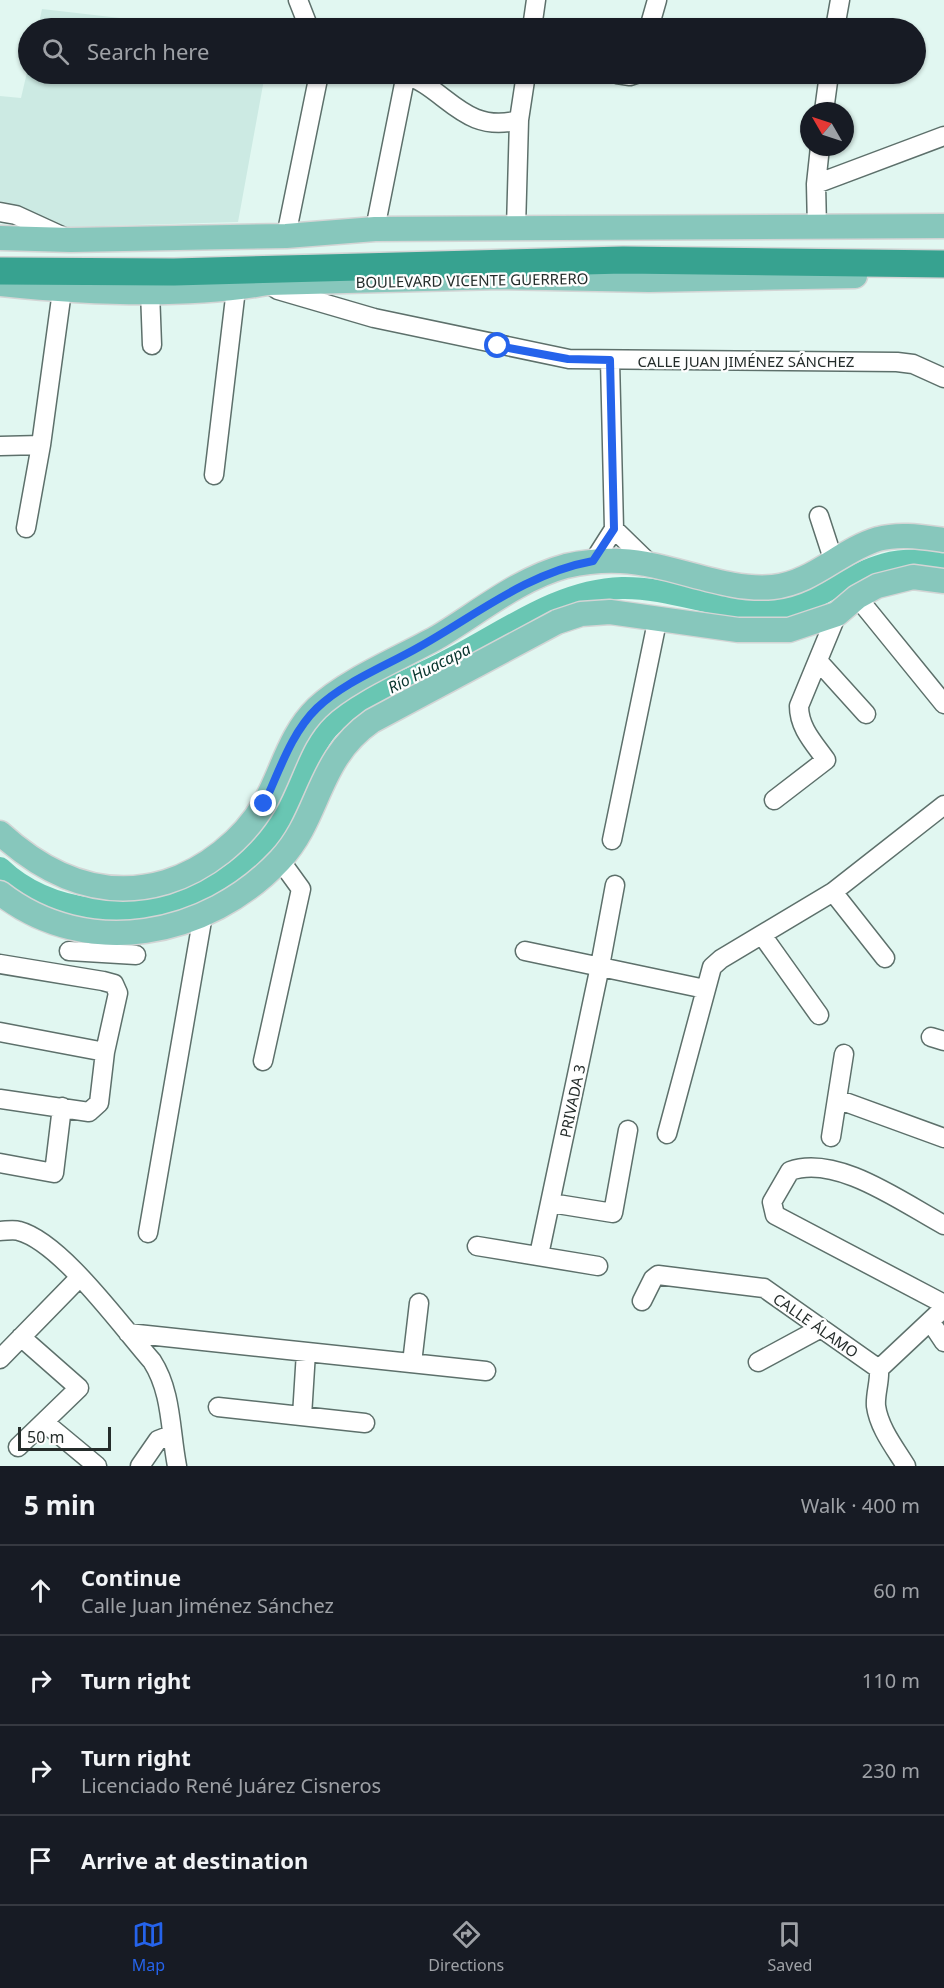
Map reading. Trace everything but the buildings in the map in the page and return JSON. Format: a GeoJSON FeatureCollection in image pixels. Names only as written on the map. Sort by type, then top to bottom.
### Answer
{"type":"FeatureCollection","features":[{"type":"Feature","properties":{"kind":"highway","name":"BOULEVARD VICENTE GUERRERO"},"geometry":{"type":"LineString","coordinates":[[0,260],[183,261],[699,248],[944,248]]}},
{"type":"Feature","properties":{"kind":"highway","name":"BOULEVARD VICENTE GUERRERO"},"geometry":{"type":"LineString","coordinates":[[0,271],[55,281],[623,260],[944,264]]}},
{"type":"Feature","properties":{"kind":"highway"},"geometry":{"type":"LineString","coordinates":[[650,280],[688,262]]}},
{"type":"Feature","properties":{"kind":"highway"},"geometry":{"type":"LineString","coordinates":[[0,279],[55,281]]}},
{"type":"Feature","properties":{"kind":"main road"},"geometry":{"type":"LineString","coordinates":[[8,226],[71,240],[286,236],[375,229],[944,226]]}},
{"type":"Feature","properties":{"kind":"main road","name":"BOULEVARD VICENTE GUERRERO"},"geometry":{"type":"LineString","coordinates":[[0,284],[55,281],[150,291],[236,289],[268,283],[501,277],[650,280],[944,275]]}},
{"type":"Feature","properties":{"kind":"main road"},"geometry":{"type":"LineString","coordinates":[[0,833],[41,866],[68,879],[97,888],[130,888],[166,882],[227,848],[246,830],[264,804],[301,727],[317,708],[338,693],[437,637],[520,585],[565,567],[593,561],[624,561],[750,587],[774,588],[794,583],[877,540],[913,535],[944,540]]}},
{"type":"Feature","properties":{"kind":"main road"},"geometry":{"type":"LineString","coordinates":[[2,895],[49,920],[107,943],[203,915],[230,902],[280,860],[297,836],[339,752],[353,734],[372,721],[557,622],[581,615],[610,612],[765,632],[789,630],[837,614],[857,597],[877,586],[913,577],[944,581]]}},
{"type":"Feature","properties":{"kind":"street"},"geometry":{"type":"LineString","coordinates":[[297,0],[305,18]]}},
{"type":"Feature","properties":{"kind":"street"},"geometry":{"type":"LineString","coordinates":[[533,18],[536,0]]}},
{"type":"Feature","properties":{"kind":"street"},"geometry":{"type":"LineString","coordinates":[[652,18],[657,0]]}},
{"type":"Feature","properties":{"kind":"street"},"geometry":{"type":"LineString","coordinates":[[837,18],[840,0]]}},
{"type":"Feature","properties":{"kind":"street"},"geometry":{"type":"LineString","coordinates":[[286,236],[317,84]]}},
{"type":"Feature","properties":{"kind":"street"},"geometry":{"type":"LineString","coordinates":[[375,229],[402,84]]}},
{"type":"Feature","properties":{"kind":"street"},"geometry":{"type":"LineString","coordinates":[[420,84],[464,112],[490,124],[519,120]]}},
{"type":"Feature","properties":{"kind":"street"},"geometry":{"type":"LineString","coordinates":[[516,228],[519,120],[524,84]]}},
{"type":"Feature","properties":{"kind":"street"},"geometry":{"type":"LineString","coordinates":[[825,102],[828,84]]}},
{"type":"Feature","properties":{"kind":"street"},"geometry":{"type":"LineString","coordinates":[[816,184],[944,136]]}},
{"type":"Feature","properties":{"kind":"street"},"geometry":{"type":"LineString","coordinates":[[817,228],[816,184],[819,156]]}},
{"type":"Feature","properties":{"kind":"street"},"geometry":{"type":"LineString","coordinates":[[26,528],[41,445],[55,281]]}},
{"type":"Feature","properties":{"kind":"street","name":"CALLE JUAN JIMÉNEZ SÁNCHEZ"},"geometry":{"type":"LineString","coordinates":[[268,283],[278,290],[374,318],[568,359],[897,362],[913,364],[944,378]]}},
{"type":"Feature","properties":{"kind":"street"},"geometry":{"type":"LineString","coordinates":[[214,475],[236,289]]}},
{"type":"Feature","properties":{"kind":"street"},"geometry":{"type":"LineString","coordinates":[[150,291],[152,345]]}},
{"type":"Feature","properties":{"kind":"street"},"geometry":{"type":"LineString","coordinates":[[593,561],[614,529],[610,360]]}},
{"type":"Feature","properties":{"kind":"street"},"geometry":{"type":"LineString","coordinates":[[0,446],[41,445]]}},
{"type":"Feature","properties":{"kind":"street"},"geometry":{"type":"LineString","coordinates":[[819,516],[834,562]]}},
{"type":"Feature","properties":{"kind":"street"},"geometry":{"type":"LineString","coordinates":[[614,529],[651,566]]}},
{"type":"Feature","properties":{"kind":"street"},"geometry":{"type":"LineString","coordinates":[[857,597],[944,704]]}},
{"type":"Feature","properties":{"kind":"street"},"geometry":{"type":"LineString","coordinates":[[774,800],[826,760],[799,718],[799,706],[837,614]]}},
{"type":"Feature","properties":{"kind":"street"},"geometry":{"type":"LineString","coordinates":[[612,840],[658,617]]}},
{"type":"Feature","properties":{"kind":"street"},"geometry":{"type":"LineString","coordinates":[[819,662],[866,714]]}},
{"type":"Feature","properties":{"kind":"street"},"geometry":{"type":"LineString","coordinates":[[667,1134],[712,968],[833,892],[944,805]]}},
{"type":"Feature","properties":{"kind":"street"},"geometry":{"type":"LineString","coordinates":[[262,1061],[301,889],[280,860]]}},
{"type":"Feature","properties":{"kind":"street","name":"PRIVADA 3"},"geometry":{"type":"LineString","coordinates":[[539,1255],[615,885]]}},
{"type":"Feature","properties":{"kind":"street"},"geometry":{"type":"LineString","coordinates":[[833,892],[885,958]]}},
{"type":"Feature","properties":{"kind":"street"},"geometry":{"type":"LineString","coordinates":[[148,1233],[203,915]]}},
{"type":"Feature","properties":{"kind":"street"},"geometry":{"type":"LineString","coordinates":[[762,935],[819,1015]]}},
{"type":"Feature","properties":{"kind":"street"},"geometry":{"type":"LineString","coordinates":[[69,951],[107,943],[136,955]]}},
{"type":"Feature","properties":{"kind":"street"},"geometry":{"type":"LineString","coordinates":[[525,951],[705,989]]}},
{"type":"Feature","properties":{"kind":"street"},"geometry":{"type":"LineString","coordinates":[[0,964],[114,984],[118,993],[105,1052],[99,1103],[94,1109],[88,1112],[0,1099]]}},
{"type":"Feature","properties":{"kind":"street"},"geometry":{"type":"LineString","coordinates":[[0,1032],[105,1052]]}},
{"type":"Feature","properties":{"kind":"street"},"geometry":{"type":"LineString","coordinates":[[831,1137],[844,1054]]}},
{"type":"Feature","properties":{"kind":"street"},"geometry":{"type":"LineString","coordinates":[[837,1099],[944,1138]]}},
{"type":"Feature","properties":{"kind":"street"},"geometry":{"type":"LineString","coordinates":[[0,1163],[54,1173],[62,1107]]}},
{"type":"Feature","properties":{"kind":"street"},"geometry":{"type":"LineString","coordinates":[[551,1203],[613,1213],[628,1130]]}},
{"type":"Feature","properties":{"kind":"street"},"geometry":{"type":"LineString","coordinates":[[906,1466],[880,1421],[876,1405],[880,1384],[879,1369],[944,1306],[776,1215],[772,1202],[790,1171],[809,1168],[837,1170],[944,1225]]}},
{"type":"Feature","properties":{"kind":"street"},"geometry":{"type":"LineString","coordinates":[[0,1231],[18,1230],[40,1242],[80,1276],[162,1376],[169,1399],[171,1435],[177,1466]]}},
{"type":"Feature","properties":{"kind":"street"},"geometry":{"type":"LineString","coordinates":[[477,1246],[598,1266]]}},
{"type":"Feature","properties":{"kind":"street","name":"CALLE ÁLAMO"},"geometry":{"type":"LineString","coordinates":[[642,1301],[652,1279],[658,1275],[724,1285],[743,1284],[764,1288],[879,1369]]}},
{"type":"Feature","properties":{"kind":"street"},"geometry":{"type":"LineString","coordinates":[[0,1359],[80,1276]]}},
{"type":"Feature","properties":{"kind":"street"},"geometry":{"type":"LineString","coordinates":[[412,1363],[419,1303]]}},
{"type":"Feature","properties":{"kind":"street"},"geometry":{"type":"LineString","coordinates":[[930,1321],[944,1342]]}},
{"type":"Feature","properties":{"kind":"street"},"geometry":{"type":"LineString","coordinates":[[758,1362],[821,1328]]}},
{"type":"Feature","properties":{"kind":"street"},"geometry":{"type":"LineString","coordinates":[[128,1333],[486,1371]]}},
{"type":"Feature","properties":{"kind":"street"},"geometry":{"type":"LineString","coordinates":[[18,1447],[80,1388],[21,1337]]}},
{"type":"Feature","properties":{"kind":"street"},"geometry":{"type":"LineString","coordinates":[[302,1416],[306,1352]]}},
{"type":"Feature","properties":{"kind":"street"},"geometry":{"type":"LineString","coordinates":[[218,1407],[364,1423]]}},
{"type":"Feature","properties":{"kind":"street"},"geometry":{"type":"LineString","coordinates":[[44,1422],[97,1466]]}},
{"type":"Feature","properties":{"kind":"street"},"geometry":{"type":"LineString","coordinates":[[140,1466],[158,1440],[171,1435]]}},
{"type":"Feature","properties":{"kind":"shaded area"},"geometry":{"type":"Polygon","coordinates":[[[42,9],[120,18],[40,18],[42,9]]]}},
{"type":"Feature","properties":{"kind":"shaded area"},"geometry":{"type":"Polygon","coordinates":[[[24,84],[263,84],[238,222],[68,227],[19,205],[0,201],[0,96],[21,98],[24,84]]]}},
{"type":"Feature","properties":{"kind":"waterway","name":"Río Huacapa"},"geometry":{"type":"LineString","coordinates":[[0,868],[20,884],[43,896],[67,904],[120,911],[172,904],[215,885],[247,862],[260,848],[282,817],[317,743],[332,724],[373,697],[553,605],[575,596],[622,588],[662,592],[740,608],[780,609],[806,602],[859,574],[884,564],[911,560],[944,563]]}},
{"type":"Feature","properties":{"kind":"route"},"geometry":{"type":"LineString","coordinates":[[264,804],[301,727],[317,708],[338,693],[437,637],[520,585],[565,567],[593,561],[614,529],[610,360],[568,359],[498,346]]}}]}
